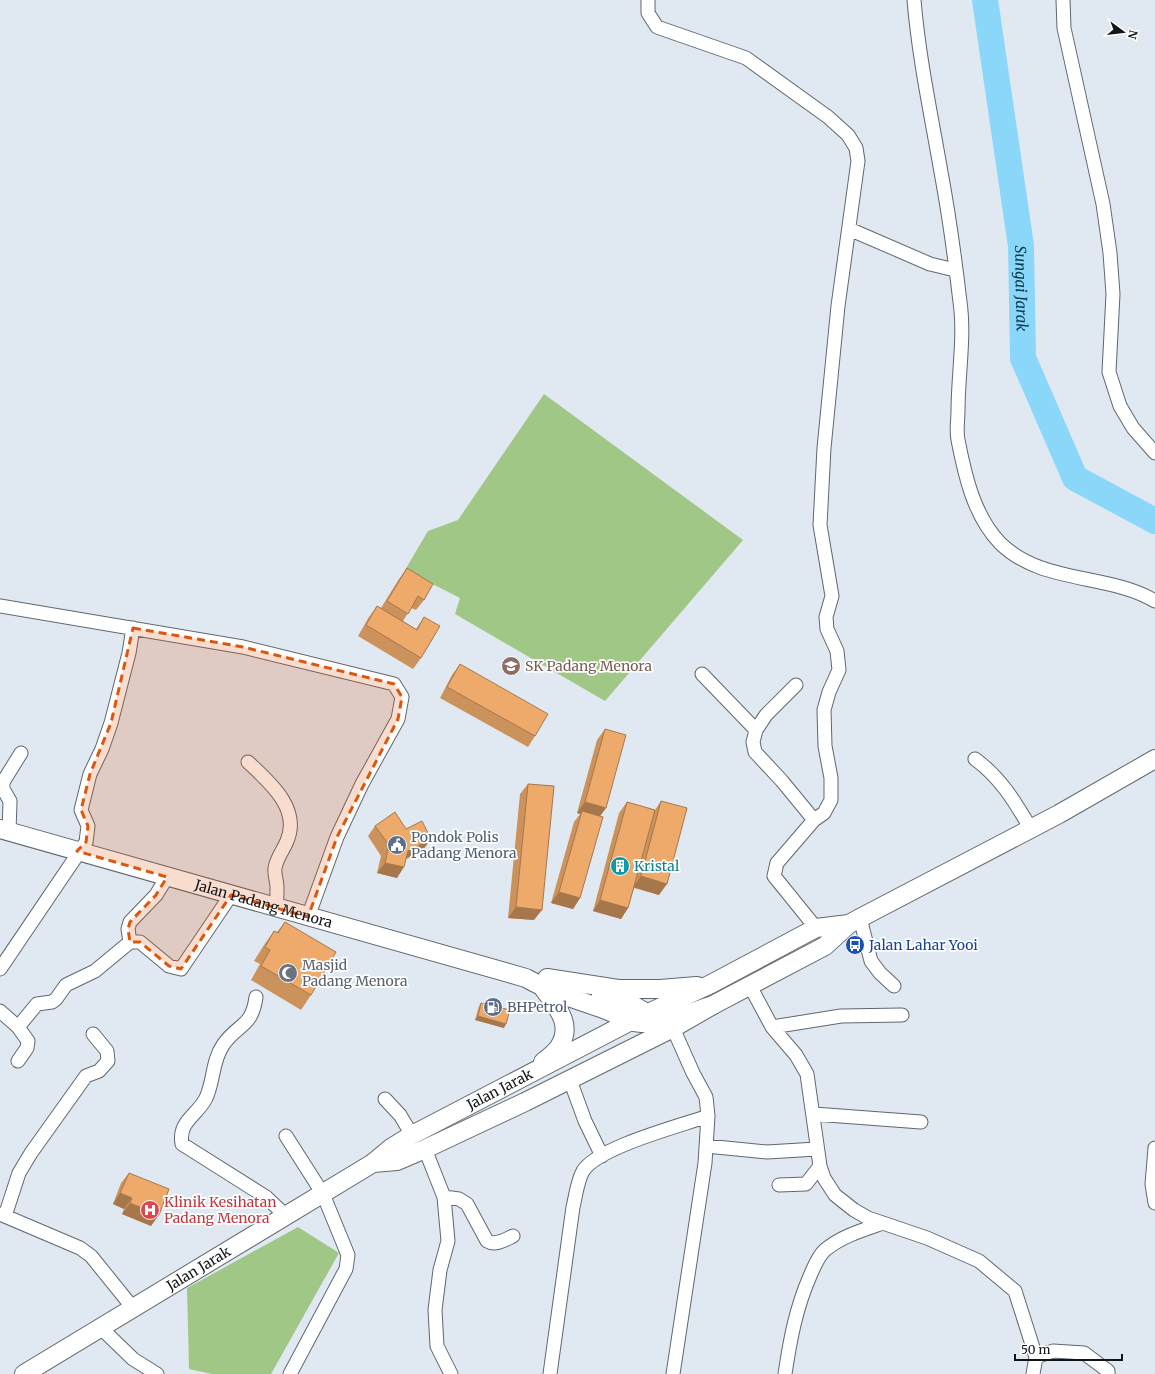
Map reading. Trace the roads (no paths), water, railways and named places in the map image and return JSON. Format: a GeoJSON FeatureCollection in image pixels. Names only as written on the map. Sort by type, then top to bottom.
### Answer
{"type":"FeatureCollection","features":[{"type":"Feature","properties":{"kind":"main road"},"geometry":{"type":"LineString","coordinates":[[572,1078],[673,1028],[713,1005],[825,946],[854,921],[1031,829],[1131,774],[1155,759]]}},
{"type":"Feature","properties":{"kind":"main road","name":"Jalan Padang Menora"},"geometry":{"type":"LineString","coordinates":[[4,830],[545,983],[607,1010],[640,1020]]}},
{"type":"Feature","properties":{"kind":"main road"},"geometry":{"type":"LineString","coordinates":[[572,1078],[640,1020],[816,928],[854,921]]}},
{"type":"Feature","properties":{"kind":"main road"},"geometry":{"type":"LineString","coordinates":[[545,983],[618,989],[660,989],[711,984]]}},
{"type":"Feature","properties":{"kind":"main road"},"geometry":{"type":"LineString","coordinates":[[531,1074],[559,1047],[565,1031],[563,1015],[545,983]]}},
{"type":"Feature","properties":{"kind":"main road"},"geometry":{"type":"LineString","coordinates":[[640,1020],[657,1022],[713,1005]]}},
{"type":"Feature","properties":{"kind":"main road","name":"Jalan Jarak"},"geometry":{"type":"LineString","coordinates":[[24,1374],[373,1164],[392,1148],[412,1135],[640,1020]]}},
{"type":"Feature","properties":{"kind":"main road","name":"Jalan Jarak"},"geometry":{"type":"LineString","coordinates":[[373,1164],[397,1161],[425,1149],[572,1078]]}},
{"type":"Feature","properties":{"kind":"street"},"geometry":{"type":"LineString","coordinates":[[648,0],[648,13],[657,27],[746,58],[828,117],[848,135],[856,148],[858,161],[838,306],[824,448],[820,525],[832,596],[826,617],[827,629],[837,651],[839,670],[829,692],[824,710],[825,746],[831,778],[832,800],[824,813],[814,820],[777,862],[774,876],[816,928]]}},
{"type":"Feature","properties":{"kind":"street"},"geometry":{"type":"LineString","coordinates":[[914,0],[920,64],[941,172],[961,304],[958,437],[969,487],[981,516],[1000,543],[1031,563],[1042,569],[1117,586],[1146,596],[1155,601]]}},
{"type":"Feature","properties":{"kind":"street"},"geometry":{"type":"LineString","coordinates":[[1063,0],[1064,28],[1101,196],[1110,253],[1112,294],[1109,372],[1120,406],[1133,428],[1155,453]]}},
{"type":"Feature","properties":{"kind":"street"},"geometry":{"type":"LineString","coordinates":[[849,229],[930,264],[955,270]]}},
{"type":"Feature","properties":{"kind":"street"},"geometry":{"type":"LineString","coordinates":[[0,606],[258,651],[394,684],[402,697],[398,719],[362,784],[337,837],[308,917]]}},
{"type":"Feature","properties":{"kind":"street"},"geometry":{"type":"LineString","coordinates":[[0,969],[77,851],[86,842],[88,826],[81,810],[88,781],[111,724],[129,653],[133,628]]}},
{"type":"Feature","properties":{"kind":"street"},"geometry":{"type":"LineString","coordinates":[[702,674],[756,730]]}},
{"type":"Feature","properties":{"kind":"street"},"geometry":{"type":"LineString","coordinates":[[796,685],[766,715],[756,730],[753,742],[755,752],[782,781],[814,820]]}},
{"type":"Feature","properties":{"kind":"street"},"geometry":{"type":"LineString","coordinates":[[4,830],[10,801],[1,790],[3,782],[21,753]]}},
{"type":"Feature","properties":{"kind":"street"},"geometry":{"type":"LineString","coordinates":[[975,759],[990,770],[1009,792],[1031,829]]}},
{"type":"Feature","properties":{"kind":"street"},"geometry":{"type":"LineString","coordinates":[[248,762],[268,781],[288,807],[291,825],[290,831],[287,841],[278,856],[274,871],[277,886],[276,908]]}},
{"type":"Feature","properties":{"kind":"street"},"geometry":{"type":"LineString","coordinates":[[130,942],[128,929],[130,922],[156,896],[167,877]]}},
{"type":"Feature","properties":{"kind":"street"},"geometry":{"type":"LineString","coordinates":[[18,1027],[37,1004],[52,1002],[66,985],[95,972],[130,942],[140,942],[169,966],[181,969],[231,895]]}},
{"type":"Feature","properties":{"kind":"street"},"geometry":{"type":"LineString","coordinates":[[854,921],[871,962],[894,986]]}},
{"type":"Feature","properties":{"kind":"street"},"geometry":{"type":"LineString","coordinates":[[750,986],[772,1027],[796,1055],[807,1074],[814,1114],[820,1166],[824,1178],[835,1195],[854,1210],[868,1218],[927,1238],[979,1261],[1015,1291],[1036,1357],[1033,1374]]}},
{"type":"Feature","properties":{"kind":"street"},"geometry":{"type":"LineString","coordinates":[[256,996],[255,1009],[245,1026],[223,1045],[213,1068],[211,1084],[206,1098],[199,1110],[187,1121],[180,1134],[182,1144],[266,1197],[286,1216]]}},
{"type":"Feature","properties":{"kind":"street"},"geometry":{"type":"LineString","coordinates":[[0,1011],[18,1027],[28,1041],[27,1048],[18,1061]]}},
{"type":"Feature","properties":{"kind":"street"},"geometry":{"type":"LineString","coordinates":[[772,1027],[841,1016],[902,1015]]}},
{"type":"Feature","properties":{"kind":"street"},"geometry":{"type":"LineString","coordinates":[[673,1028],[693,1073],[706,1097],[708,1116],[706,1146],[673,1374]]}},
{"type":"Feature","properties":{"kind":"street"},"geometry":{"type":"LineString","coordinates":[[93,1034],[107,1051],[108,1061],[98,1071],[86,1076],[31,1153],[19,1173],[2,1215],[80,1248],[91,1256],[133,1308]]}},
{"type":"Feature","properties":{"kind":"street"},"geometry":{"type":"LineString","coordinates":[[572,1078],[585,1121],[602,1156]]}},
{"type":"Feature","properties":{"kind":"street"},"geometry":{"type":"LineString","coordinates":[[385,1098],[400,1116],[412,1135]]}},
{"type":"Feature","properties":{"kind":"street"},"geometry":{"type":"LineString","coordinates":[[814,1114],[921,1122]]}},
{"type":"Feature","properties":{"kind":"street"},"geometry":{"type":"LineString","coordinates":[[550,1374],[577,1186],[584,1170],[613,1149],[708,1116]]}},
{"type":"Feature","properties":{"kind":"street"},"geometry":{"type":"LineString","coordinates":[[286,1136],[323,1194],[348,1255],[346,1269],[290,1374]]}},
{"type":"Feature","properties":{"kind":"street"},"geometry":{"type":"LineString","coordinates":[[706,1146],[767,1152],[817,1149]]}},
{"type":"Feature","properties":{"kind":"street"},"geometry":{"type":"LineString","coordinates":[[1155,1148],[1152,1184],[1155,1203]]}},
{"type":"Feature","properties":{"kind":"street"},"geometry":{"type":"LineString","coordinates":[[425,1149],[444,1197],[448,1241],[440,1270],[435,1310],[437,1346],[451,1374]]}},
{"type":"Feature","properties":{"kind":"street"},"geometry":{"type":"LineString","coordinates":[[779,1184],[806,1184],[820,1166]]}},
{"type":"Feature","properties":{"kind":"street"},"geometry":{"type":"LineString","coordinates":[[444,1197],[459,1199],[467,1204],[487,1241],[490,1243],[498,1243],[513,1236]]}},
{"type":"Feature","properties":{"kind":"street"},"geometry":{"type":"LineString","coordinates":[[785,1374],[791,1330],[800,1298],[816,1263],[824,1251],[836,1242],[851,1234],[883,1223]]}},
{"type":"Feature","properties":{"kind":"street"},"geometry":{"type":"LineString","coordinates":[[101,1328],[133,1358],[157,1374]]}},
{"type":"Feature","properties":{"kind":"street"},"geometry":{"type":"LineString","coordinates":[[1036,1357],[1053,1351],[1084,1353],[1108,1371],[1108,1374]]}},
{"type":"Feature","properties":{"kind":"waterway","name":"Sungai Jarak"},"geometry":{"type":"LineString","coordinates":[[985,0],[1021,246],[1023,358],[1075,478],[1155,521]]}},
{"type":"Feature","properties":{"kind":"place","name":"SK Padang Menora"},"geometry":{"type":"Point","coordinates":[511,666]}},
{"type":"Feature","properties":{"kind":"place","name":"Pondok Polis Padang Menora"},"geometry":{"type":"Point","coordinates":[397,845]}},
{"type":"Feature","properties":{"kind":"place","name":"Kristal"},"geometry":{"type":"Point","coordinates":[620,866]}},
{"type":"Feature","properties":{"kind":"place","name":"Jalan Lahar Yooi"},"geometry":{"type":"Point","coordinates":[855,945]}},
{"type":"Feature","properties":{"kind":"place","name":"Masjid Padang Menora"},"geometry":{"type":"Point","coordinates":[288,973]}},
{"type":"Feature","properties":{"kind":"place","name":"BHPetrol"},"geometry":{"type":"Point","coordinates":[493,1007]}},
{"type":"Feature","properties":{"kind":"place","name":"Klinik Kesihatan Padang Menora"},"geometry":{"type":"Point","coordinates":[150,1210]}}]}
